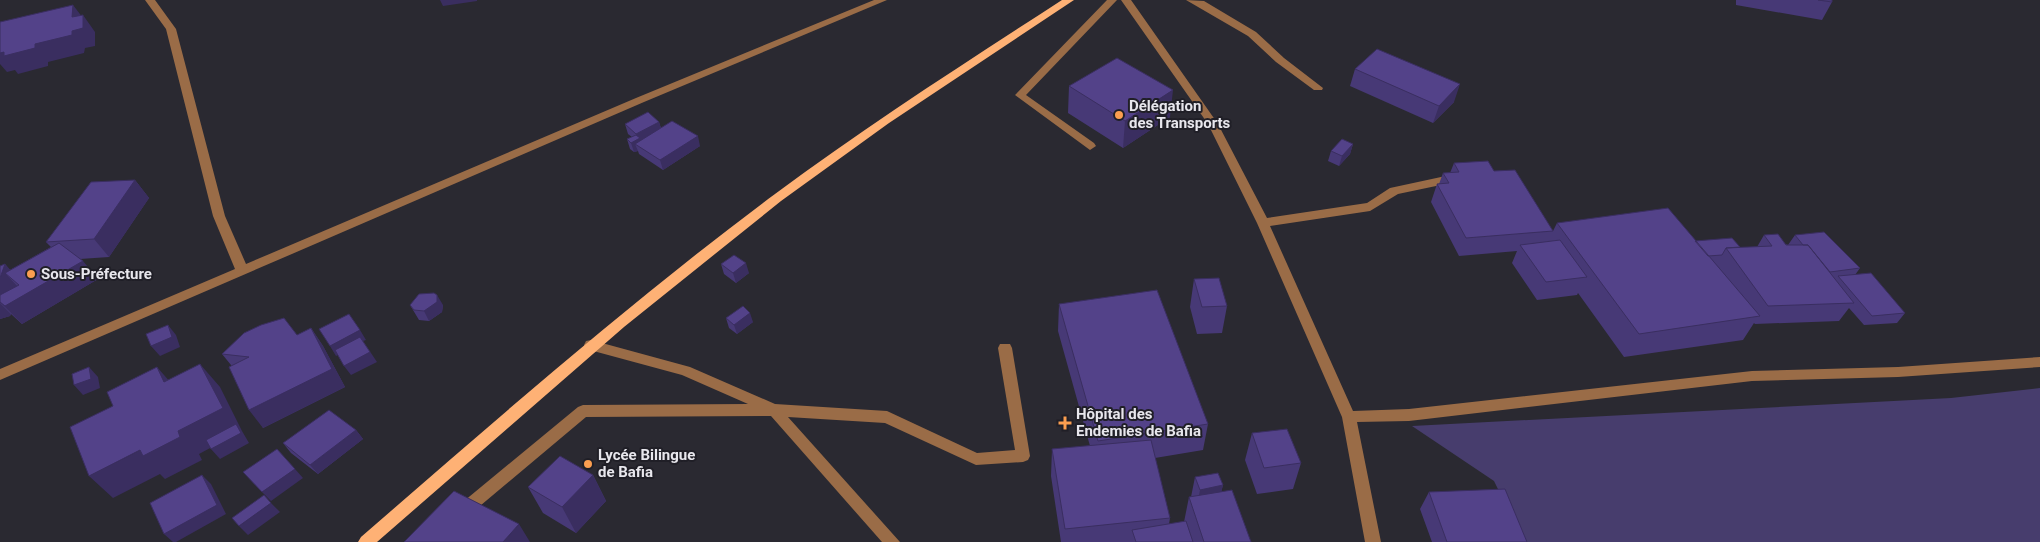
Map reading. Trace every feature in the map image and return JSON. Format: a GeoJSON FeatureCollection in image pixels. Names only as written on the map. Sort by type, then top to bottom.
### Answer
{"type":"FeatureCollection","features":[{"type":"Feature","properties":{"kind":"main road"},"geometry":{"type":"LineString","coordinates":[[366,542],[591,345],[801,180],[897,112],[1069,0]]}},
{"type":"Feature","properties":{"kind":"street"},"geometry":{"type":"LineString","coordinates":[[150,0],[171,29],[219,216],[242,270]]}},
{"type":"Feature","properties":{"kind":"street"},"geometry":{"type":"LineString","coordinates":[[0,375],[624,107],[882,0]]}},
{"type":"Feature","properties":{"kind":"street"},"geometry":{"type":"LineString","coordinates":[[1090,146],[1020,95],[1112,0]]}},
{"type":"Feature","properties":{"kind":"street"},"geometry":{"type":"LineString","coordinates":[[1126,0],[1213,124],[1263,223],[1349,417],[1373,542]]}},
{"type":"Feature","properties":{"kind":"street"},"geometry":{"type":"LineString","coordinates":[[1191,0],[1201,3],[1252,34],[1280,60],[1318,88]]}},
{"type":"Feature","properties":{"kind":"street"},"geometry":{"type":"LineString","coordinates":[[1263,223],[1370,207],[1394,191],[1466,176]]}},
{"type":"Feature","properties":{"kind":"street"},"geometry":{"type":"LineString","coordinates":[[591,345],[685,371],[774,410],[892,542]]}},
{"type":"Feature","properties":{"kind":"street"},"geometry":{"type":"LineString","coordinates":[[453,519],[583,411],[774,410],[887,417],[976,459],[1023,456],[1005,348]]}},
{"type":"Feature","properties":{"kind":"street"},"geometry":{"type":"LineString","coordinates":[[1349,417],[1409,415],[1752,376],[1898,372],[2040,362]]}},
{"type":"Feature","properties":{"kind":"shaded area"},"geometry":{"type":"Polygon","coordinates":[[[2040,388],[2040,542],[1524,542],[1494,481],[1412,426],[1951,398],[2040,388]]]}},
{"type":"Feature","properties":{"kind":"building"},"geometry":{"type":"Polygon","coordinates":[[[73,5],[72,17],[83,15],[83,28],[72,31],[72,35],[35,44],[35,48],[4,56],[4,52],[0,53],[0,22],[73,5]]]}},
{"type":"Feature","properties":{"kind":"building"},"geometry":{"type":"Polygon","coordinates":[[[1377,49],[1460,84],[1439,106],[1355,69],[1377,49]]]}},
{"type":"Feature","properties":{"kind":"building"},"geometry":{"type":"Polygon","coordinates":[[[1117,58],[1173,90],[1125,121],[1069,86],[1117,58]]]}},
{"type":"Feature","properties":{"kind":"building"},"geometry":{"type":"Polygon","coordinates":[[[648,112],[659,122],[636,134],[625,124],[648,112]]]}},
{"type":"Feature","properties":{"kind":"building"},"geometry":{"type":"Polygon","coordinates":[[[672,121],[698,136],[660,160],[635,144],[672,121]]]}},
{"type":"Feature","properties":{"kind":"building"},"geometry":{"type":"Polygon","coordinates":[[[636,135],[640,138],[631,143],[627,139],[636,135]]]}},
{"type":"Feature","properties":{"kind":"building"},"geometry":{"type":"Polygon","coordinates":[[[1342,139],[1353,144],[1342,156],[1331,151],[1342,139]]]}},
{"type":"Feature","properties":{"kind":"building"},"geometry":{"type":"Polygon","coordinates":[[[1488,161],[1494,171],[1515,170],[1553,231],[1466,238],[1437,184],[1449,183],[1443,173],[1459,172],[1454,163],[1488,161]]]}},
{"type":"Feature","properties":{"kind":"building"},"geometry":{"type":"Polygon","coordinates":[[[135,180],[94,239],[46,242],[91,182],[135,180]]]}},
{"type":"Feature","properties":{"kind":"building"},"geometry":{"type":"Polygon","coordinates":[[[1668,208],[1760,316],[1639,334],[1557,223],[1668,208]]]}},
{"type":"Feature","properties":{"kind":"building"},"geometry":{"type":"Polygon","coordinates":[[[1824,232],[1860,268],[1830,272],[1808,245],[1803,245],[1795,235],[1824,232]]]}},
{"type":"Feature","properties":{"kind":"building"},"geometry":{"type":"Polygon","coordinates":[[[1778,234],[1786,245],[1808,245],[1854,303],[1768,306],[1726,248],[1772,246],[1764,235],[1778,234]]]}},
{"type":"Feature","properties":{"kind":"building"},"geometry":{"type":"Polygon","coordinates":[[[1732,238],[1740,247],[1726,248],[1722,255],[1708,256],[1695,241],[1732,238]]]}},
{"type":"Feature","properties":{"kind":"building"},"geometry":{"type":"Polygon","coordinates":[[[1560,240],[1587,277],[1546,282],[1520,245],[1560,240]]]}},
{"type":"Feature","properties":{"kind":"building"},"geometry":{"type":"Polygon","coordinates":[[[59,243],[83,261],[5,306],[0,302],[0,295],[19,285],[5,273],[59,243]]]}},
{"type":"Feature","properties":{"kind":"building"},"geometry":{"type":"Polygon","coordinates":[[[734,255],[746,263],[733,273],[721,264],[734,255]]]}},
{"type":"Feature","properties":{"kind":"building"},"geometry":{"type":"Polygon","coordinates":[[[5,264],[0,278],[0,266],[5,264]]]}},
{"type":"Feature","properties":{"kind":"building"},"geometry":{"type":"Polygon","coordinates":[[[1871,273],[1905,313],[1872,316],[1838,276],[1871,273]]]}},
{"type":"Feature","properties":{"kind":"building"},"geometry":{"type":"Polygon","coordinates":[[[1219,278],[1227,306],[1202,307],[1194,279],[1219,278]]]}},
{"type":"Feature","properties":{"kind":"building"},"geometry":{"type":"Polygon","coordinates":[[[1157,290],[1208,424],[1098,441],[1059,304],[1157,290]]]}},
{"type":"Feature","properties":{"kind":"building"},"geometry":{"type":"Polygon","coordinates":[[[434,293],[437,295],[437,302],[424,311],[414,310],[410,305],[419,294],[434,293]]]}},
{"type":"Feature","properties":{"kind":"building"},"geometry":{"type":"Polygon","coordinates":[[[743,306],[750,313],[734,325],[726,318],[743,306]]]}},
{"type":"Feature","properties":{"kind":"building"},"geometry":{"type":"Polygon","coordinates":[[[349,314],[360,330],[330,346],[319,329],[349,314]]]}},
{"type":"Feature","properties":{"kind":"building"},"geometry":{"type":"Polygon","coordinates":[[[284,318],[297,335],[311,328],[332,369],[249,410],[229,367],[249,357],[222,354],[244,333],[261,325],[284,318]]]}},
{"type":"Feature","properties":{"kind":"building"},"geometry":{"type":"Polygon","coordinates":[[[168,325],[172,337],[151,346],[146,334],[168,325]]]}},
{"type":"Feature","properties":{"kind":"building"},"geometry":{"type":"Polygon","coordinates":[[[360,337],[370,352],[344,366],[335,350],[360,337]]]}},
{"type":"Feature","properties":{"kind":"building"},"geometry":{"type":"Polygon","coordinates":[[[200,364],[223,408],[178,431],[180,437],[143,456],[140,450],[89,476],[70,427],[113,406],[107,392],[157,367],[164,382],[200,364]]]}},
{"type":"Feature","properties":{"kind":"building"},"geometry":{"type":"Polygon","coordinates":[[[89,367],[91,379],[74,385],[72,374],[89,367]]]}},
{"type":"Feature","properties":{"kind":"building"},"geometry":{"type":"Polygon","coordinates":[[[329,410],[356,430],[310,465],[283,443],[329,410]]]}},
{"type":"Feature","properties":{"kind":"building"},"geometry":{"type":"Polygon","coordinates":[[[236,424],[241,433],[211,449],[206,440],[236,424]]]}},
{"type":"Feature","properties":{"kind":"building"},"geometry":{"type":"Polygon","coordinates":[[[1287,429],[1301,463],[1264,468],[1252,433],[1287,429]]]}},
{"type":"Feature","properties":{"kind":"building"},"geometry":{"type":"Polygon","coordinates":[[[1151,440],[1170,518],[1065,529],[1052,449],[1151,440]]]}},
{"type":"Feature","properties":{"kind":"building"},"geometry":{"type":"Polygon","coordinates":[[[277,449],[295,469],[262,492],[243,472],[277,449]]]}},
{"type":"Feature","properties":{"kind":"building"},"geometry":{"type":"Polygon","coordinates":[[[560,456],[593,475],[562,507],[528,487],[560,456]]]}},
{"type":"Feature","properties":{"kind":"building"},"geometry":{"type":"Polygon","coordinates":[[[1218,473],[1223,485],[1200,490],[1195,477],[1218,473]]]}},
{"type":"Feature","properties":{"kind":"building"},"geometry":{"type":"Polygon","coordinates":[[[202,475],[217,505],[164,534],[150,503],[202,475]]]}},
{"type":"Feature","properties":{"kind":"building"},"geometry":{"type":"Polygon","coordinates":[[[1505,489],[1527,542],[1447,542],[1429,492],[1505,489]]]}},
{"type":"Feature","properties":{"kind":"building"},"geometry":{"type":"Polygon","coordinates":[[[1232,490],[1251,542],[1204,542],[1189,497],[1232,490]]]}},
{"type":"Feature","properties":{"kind":"building"},"geometry":{"type":"Polygon","coordinates":[[[454,491],[519,524],[503,542],[404,542],[454,491]]]}},
{"type":"Feature","properties":{"kind":"building"},"geometry":{"type":"Polygon","coordinates":[[[264,495],[271,503],[239,526],[232,518],[264,495]]]}},
{"type":"Feature","properties":{"kind":"building"},"geometry":{"type":"Polygon","coordinates":[[[1186,521],[1193,542],[1136,542],[1132,530],[1186,521]]]}},
{"type":"Feature","properties":{"kind":"place","name":"Délégation des Transports"},"geometry":{"type":"Point","coordinates":[1119,115]}},
{"type":"Feature","properties":{"kind":"place","name":"Sous-Préfecture"},"geometry":{"type":"Point","coordinates":[31,274]}},
{"type":"Feature","properties":{"kind":"place","name":"Hôpital des Endemies de Bafia"},"geometry":{"type":"Point","coordinates":[1065,423]}},
{"type":"Feature","properties":{"kind":"place","name":"Lycée Bilingue de Bafia"},"geometry":{"type":"Point","coordinates":[588,464]}}]}
